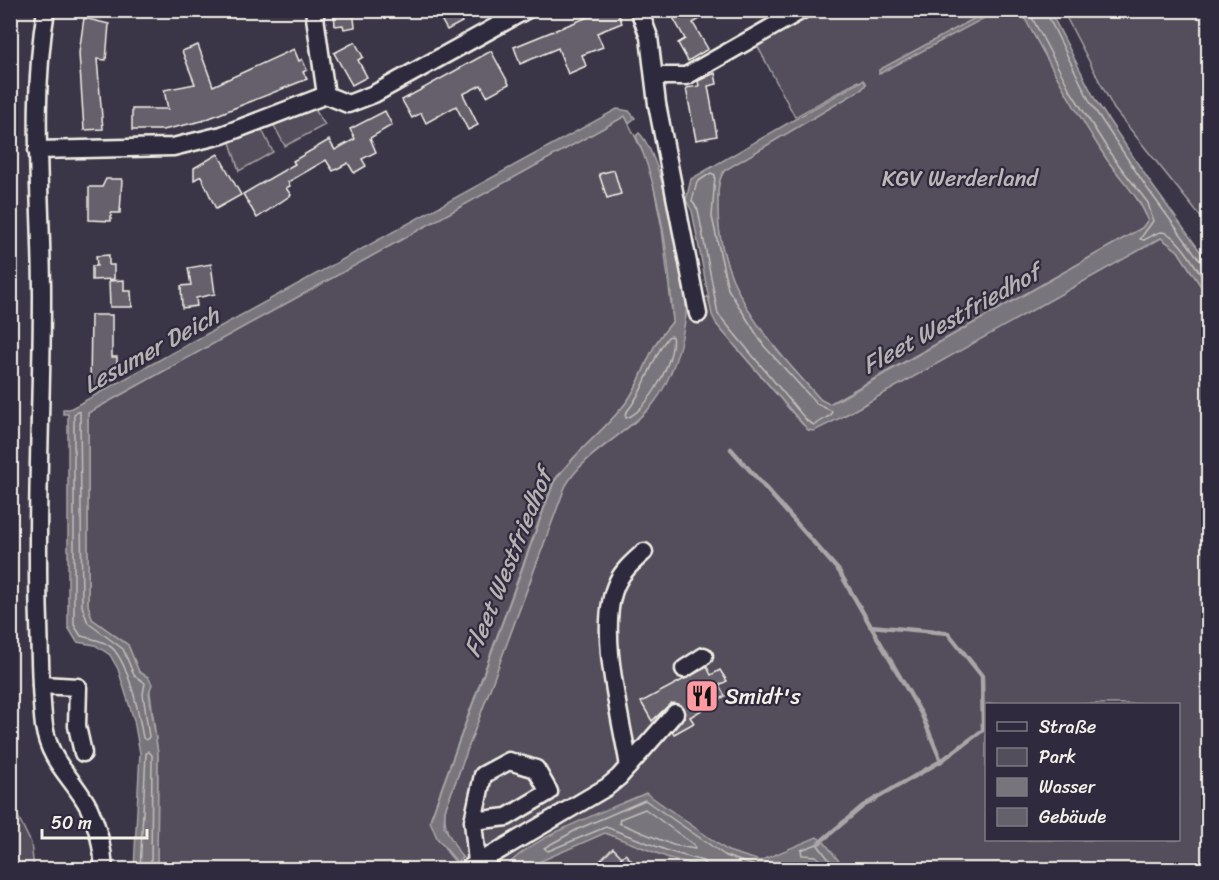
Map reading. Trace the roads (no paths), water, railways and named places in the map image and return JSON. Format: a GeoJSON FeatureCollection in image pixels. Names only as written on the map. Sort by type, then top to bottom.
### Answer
{"type":"FeatureCollection","features":[{"type":"Feature","properties":{"kind":"street"},"geometry":{"type":"LineString","coordinates":[[46,10],[39,53],[37,150],[42,294],[37,578],[41,686],[45,729],[53,758],[89,808],[104,851],[104,870]]}},
{"type":"Feature","properties":{"kind":"street"},"geometry":{"type":"LineString","coordinates":[[314,10],[326,95]]}},
{"type":"Feature","properties":{"kind":"street"},"geometry":{"type":"LineString","coordinates":[[37,150],[173,147],[222,135],[326,95],[348,104],[362,100],[526,10]]}},
{"type":"Feature","properties":{"kind":"street"},"geometry":{"type":"LineString","coordinates":[[639,10],[649,37],[654,76],[698,314]]}},
{"type":"Feature","properties":{"kind":"street"},"geometry":{"type":"LineString","coordinates":[[654,76],[686,76],[802,10]]}},
{"type":"Feature","properties":{"kind":"street"},"geometry":{"type":"LineString","coordinates":[[629,766],[608,620],[617,582],[644,552]]}},
{"type":"Feature","properties":{"kind":"street"},"geometry":{"type":"LineString","coordinates":[[684,669],[704,656]]}},
{"type":"Feature","properties":{"kind":"street"},"geometry":{"type":"LineString","coordinates":[[41,686],[78,687],[77,726],[83,753]]}},
{"type":"Feature","properties":{"kind":"street"},"geometry":{"type":"LineString","coordinates":[[472,866],[593,796],[620,777],[675,713]]}},
{"type":"Feature","properties":{"kind":"street"},"geometry":{"type":"LineString","coordinates":[[472,866],[473,821],[483,775],[509,761],[536,768],[549,792],[507,817],[473,821]]}},
{"type":"Feature","properties":{"kind":"water"},"geometry":{"type":"Polygon","coordinates":[[[988,11],[990,15],[879,74],[879,70],[988,11]]]}},
{"type":"Feature","properties":{"kind":"water"},"geometry":{"type":"Polygon","coordinates":[[[1021,11],[1050,11],[1096,101],[1152,185],[1208,262],[1208,297],[1178,251],[1161,238],[840,418],[814,431],[808,430],[717,325],[712,315],[692,211],[686,200],[691,179],[863,80],[866,84],[862,89],[725,170],[719,182],[718,191],[720,234],[726,262],[736,288],[750,312],[765,335],[821,400],[829,404],[840,399],[1142,228],[1148,220],[1139,202],[1082,120],[1021,11]]]}},
{"type":"Feature","properties":{"kind":"water"},"geometry":{"type":"Polygon","coordinates":[[[617,109],[629,111],[635,118],[629,123],[625,116],[88,413],[88,605],[92,619],[128,645],[139,672],[148,677],[152,684],[149,693],[158,754],[157,869],[134,869],[140,753],[134,720],[118,669],[110,655],[95,645],[77,642],[68,627],[68,414],[63,414],[63,409],[70,409],[617,109]]]}},
{"type":"Feature","properties":{"kind":"water"},"geometry":{"type":"Polygon","coordinates":[[[639,133],[648,145],[665,191],[679,248],[686,299],[682,337],[671,373],[653,404],[643,415],[584,463],[565,487],[445,810],[444,826],[462,858],[457,862],[437,838],[430,821],[554,482],[630,397],[656,344],[673,321],[669,274],[658,203],[645,157],[636,136],[639,133]]]}},
{"type":"Feature","properties":{"kind":"water"},"geometry":{"type":"Polygon","coordinates":[[[646,793],[728,851],[760,861],[817,837],[825,843],[845,869],[821,869],[812,861],[798,862],[775,869],[711,869],[669,858],[605,833],[525,868],[513,869],[510,863],[537,842],[646,793]]]}},
{"type":"Feature","properties":{"kind":"waterway","name":"Fleet Westfriedhof"},"geometry":{"type":"LineString","coordinates":[[731,449],[839,571],[922,715],[941,761],[863,806],[819,843]]}},
{"type":"Feature","properties":{"kind":"waterway","name":"Fleet Westfriedhof"},"geometry":{"type":"LineString","coordinates":[[870,626],[948,633],[982,676],[983,730],[941,761]]}},
{"type":"Feature","properties":{"kind":"place","name":"Smidt's"},"geometry":{"type":"Point","coordinates":[702,696]}},
{"type":"Feature","properties":{"kind":"park label","name":"KGV Werderland"},"geometry":{"type":"Point","coordinates":[960,178]}},
{"type":"Feature","properties":{"kind":"water label","name":"Lesumer Deich"},"geometry":{"type":"Point","coordinates":[151,350]}}]}
